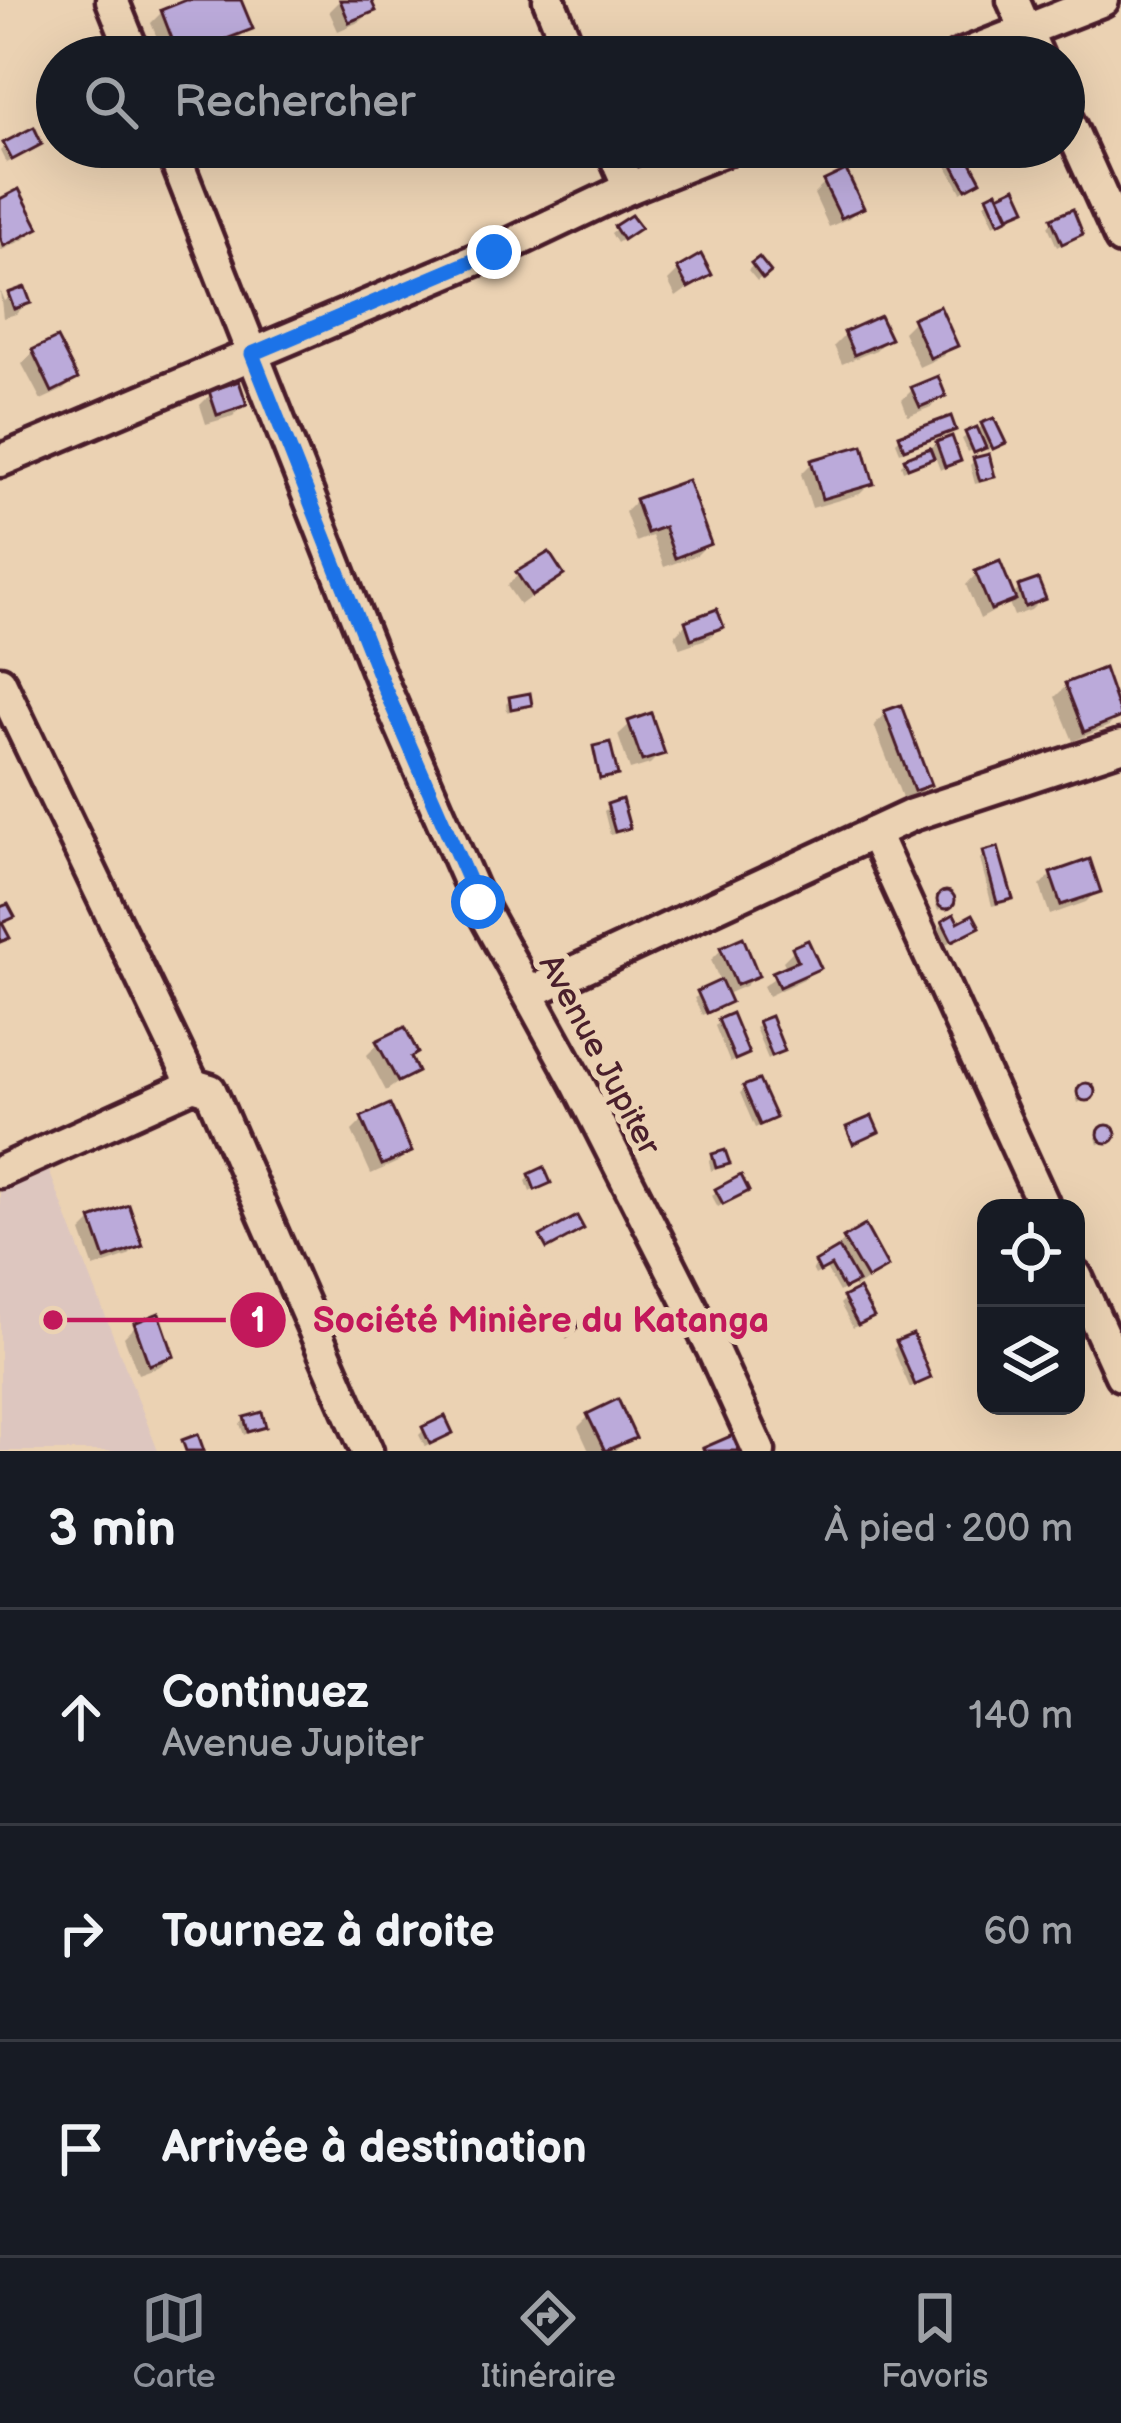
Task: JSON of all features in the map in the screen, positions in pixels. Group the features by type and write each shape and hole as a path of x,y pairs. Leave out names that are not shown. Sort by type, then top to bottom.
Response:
{"street":[{"path":"112,0 127,36"},
{"path":"549,0 564,36"},
{"path":"1013,0 1029,36"},
{"path":"1046,36 1103,0"},
{"path":"1085,159 1121,239"},
{"name":"Avenue Jupiter","path":"179,168 384,687 478,902 713,1350 759,1451"},
{"path":"620,168 629,188"},
{"path":"0,460 494,252 679,168"},
{"path":"0,682 193,1085"},
{"path":"529,993 912,815 1121,746"},
{"path":"874,833 1041,1199"},
{"path":"0,1172 193,1085 210,1090 368,1451"},
{"path":"1085,1296 1121,1375"}],"shaded area":[{"path":"48,1168 158,1451 0,1451 0,1189"}],"building":[{"path":"186,0 241,0 253,29 234,36 171,36 161,10"},
{"path":"340,0 371,0 376,11 349,22"},
{"path":"34,127 36,131 36,147 12,160 3,143"},
{"path":"955,168 974,168 981,181 966,189"},
{"path":"846,170 864,208 841,218 823,181"},
{"path":"1016,187 1026,209 1009,216 999,195"},
{"path":"19,189 39,228 4,246 0,199"},
{"path":"997,191 1009,218 999,223 987,196"},
{"path":"1073,209 1083,234 1062,244 1051,218"},
{"path":"631,215 641,228 623,240 614,226"},
{"path":"701,254 712,275 688,288 677,268"},
{"path":"759,257 771,272 763,279 751,263"},
{"path":"25,287 31,303 14,309 8,293"},
{"path":"940,306 958,346 930,358 912,318"},
{"path":"880,316 891,339 854,355 844,332"},
{"path":"57,338 78,379 52,392 32,350"},
{"path":"938,376 946,396 920,407 911,387"},
{"path":"239,381 247,405 217,415 209,391"},
{"path":"951,416 956,430 904,449 899,435"},
{"path":"994,418 1006,443 993,449 981,423"},
{"path":"977,427 986,448 974,453 965,432"},
{"path":"952,436 961,461 945,467 936,442"},
{"path":"863,445 874,484 822,499 811,460"},
{"path":"930,448 934,458 908,468 904,458"},
{"path":"989,454 995,477 980,481 973,458"},
{"path":"688,480 711,544 675,558 664,527 647,533 635,499"},
{"path":"549,552 564,575 532,596 516,572"},
{"path":"1000,561 1016,600 991,610 975,571"},
{"path":"1038,579 1046,599 1025,607 1018,586"},
{"path":"717,609 724,627 691,639 685,621"},
{"path":"1104,668 1121,717 1084,732 1065,683"},
{"path":"530,693 532,705 511,709 509,697"},
{"path":"901,705 931,785 914,791 884,711"},
{"path":"651,713 665,754 642,761 628,721"},
{"path":"610,742 618,775 600,779 593,746"},
{"path":"622,799 630,828 615,832 607,804"},
{"path":"998,847 1013,899 997,903 983,851"},
{"path":"1090,859 1101,892 1061,905 1050,873"},
{"path":"946,891 955,900 946,909 937,900"},
{"path":"8,904 15,917 2,923 10,938 0,942 0,907"},
{"path":"954,914 958,922 973,914 980,927 952,941 942,921"},
{"path":"743,937 759,976 736,985 720,947"},
{"path":"808,940 821,968 779,987 772,972 798,961 792,947"},
{"path":"721,980 731,1002 707,1013 697,991"},
{"path":"732,1013 749,1054 735,1060 718,1019"},
{"path":"771,1016 785,1051 772,1056 758,1021"},
{"path":"405,1027 418,1053 411,1057 418,1072 398,1082 376,1041"},
{"path":"759,1080 776,1118 760,1125 743,1086"},
{"path":"1086,1083 1095,1092 1086,1101 1077,1092"},
{"path":"390,1104 412,1152 382,1165 361,1117"},
{"path":"872,1116 879,1132 853,1144 846,1127"},
{"path":"1107,1125 1116,1134 1107,1143 1098,1134"},
{"path":"725,1150 730,1164 716,1168 712,1154"},
{"path":"544,1167 551,1183 535,1190 529,1174"},
{"path":"741,1175 749,1191 723,1204 715,1189"},
{"path":"129,1205 143,1246 105,1259 91,1219"},
{"path":"577,1216 584,1229 547,1249 540,1236"},
{"path":"865,1225 888,1267 867,1279 843,1238"},
{"path":"839,1248 858,1282 844,1289 831,1266 820,1272 815,1262"},
{"path":"859,1289 874,1317 858,1325 843,1297"},
{"path":"159,1313 174,1356 149,1365 134,1323"},
{"path":"571,1313 580,1326 567,1336 557,1322"},
{"path":"913,1334 931,1378 915,1385 896,1341"},
{"path":"618,1399 636,1438 605,1451 587,1414"},
{"path":"262,1412 266,1427 248,1432 244,1417"},
{"path":"445,1416 453,1433 430,1444 422,1427"},
{"path":"198,1434 204,1451 186,1451 182,1440"},
{"path":"733,1435 740,1451 704,1451 703,1448"}],"place":[{"name":"Société Minière du Katanga","path":"53,1320"}],"route":[{"path":"478,902 384,687 252,354 494,252"}]}
